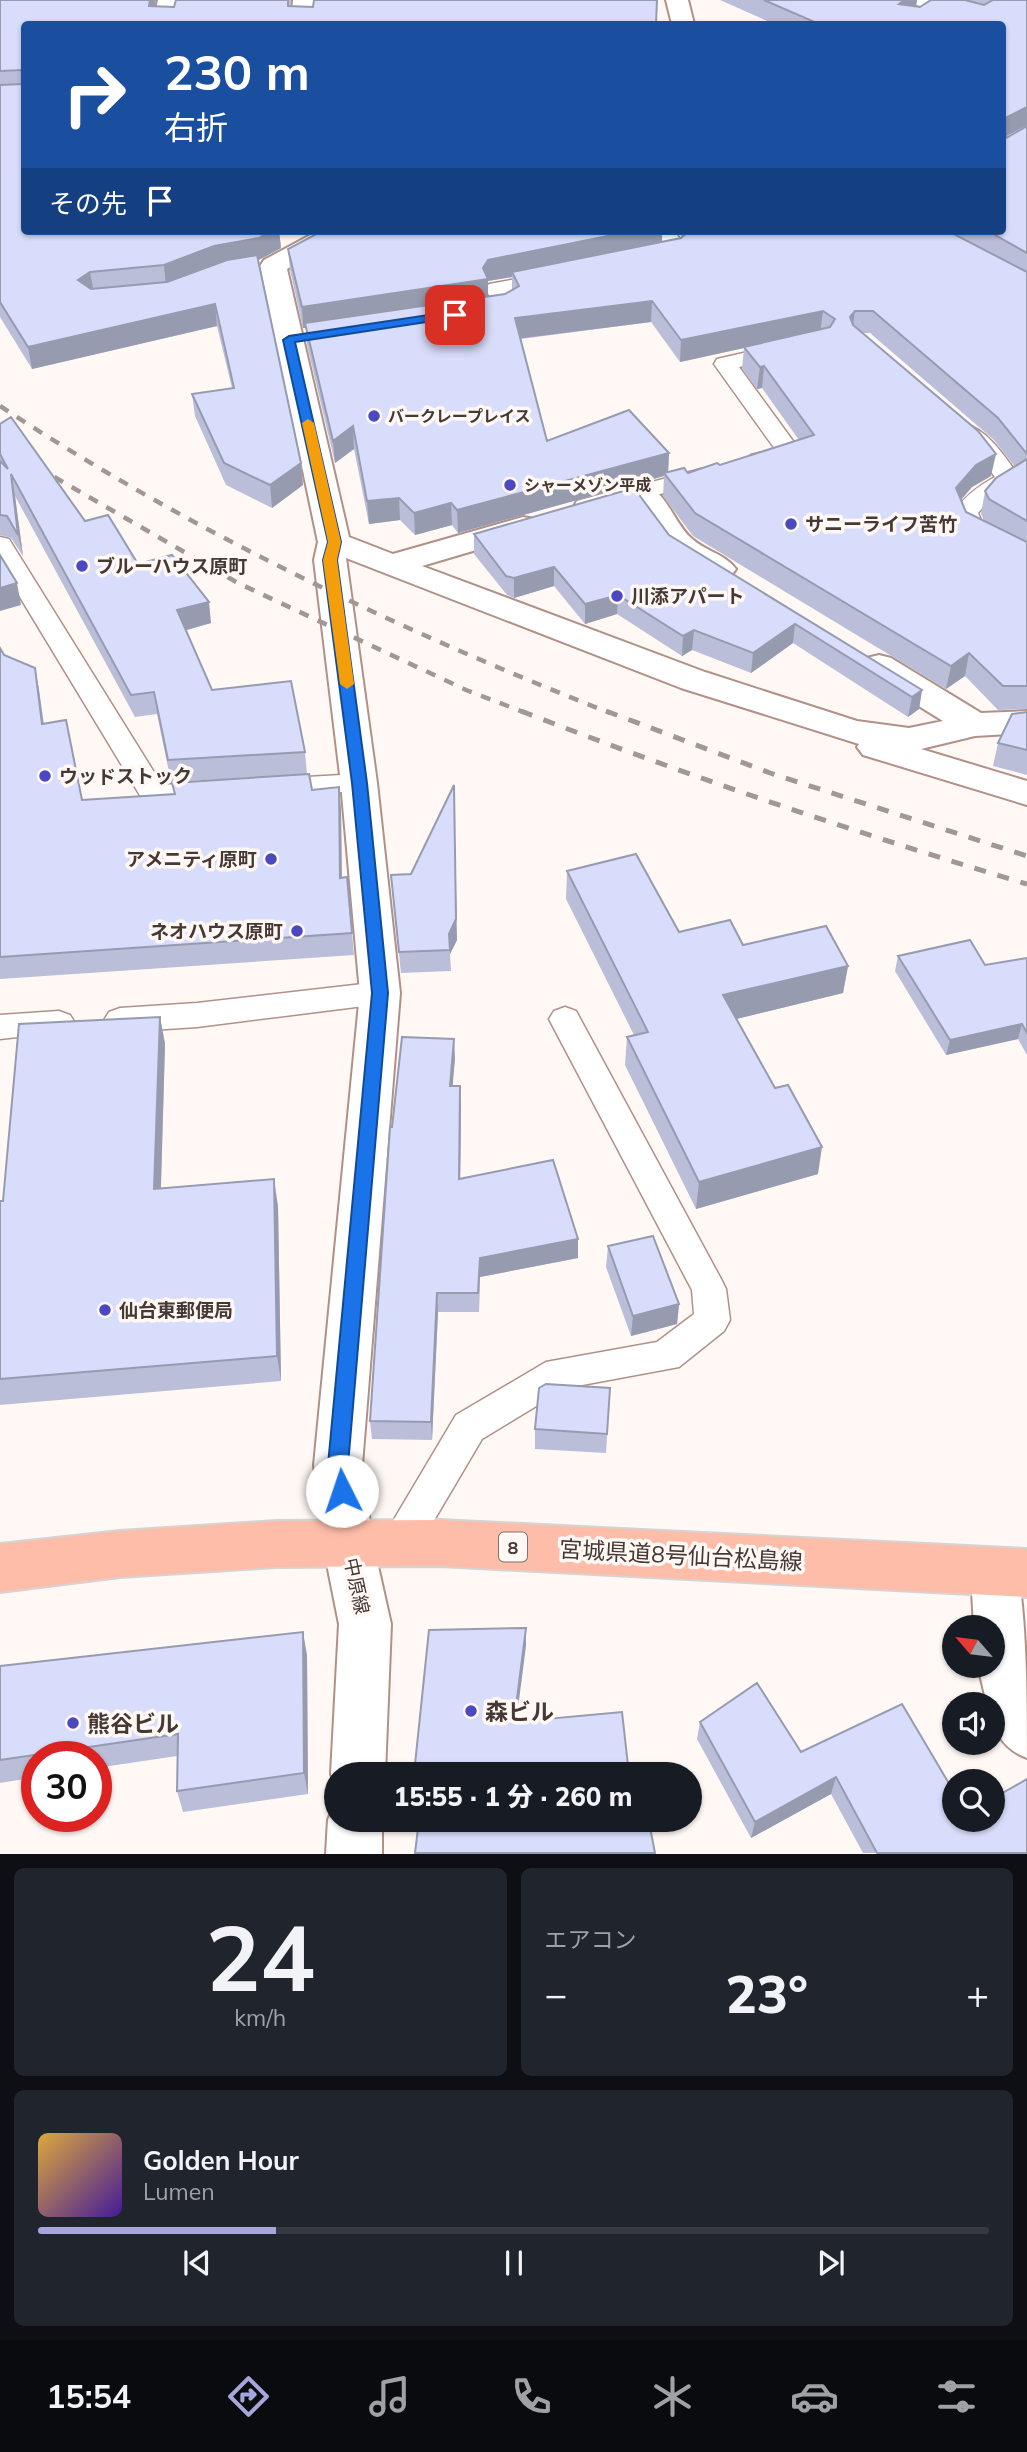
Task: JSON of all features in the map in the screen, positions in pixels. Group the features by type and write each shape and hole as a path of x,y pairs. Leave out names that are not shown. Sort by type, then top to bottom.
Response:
{"main road":[{"name":"宮城県道8号仙台松島線","path":"0,1568 120,1554 276,1544 399,1543 1012,1572"}],"street":[{"path":"165,21 169,0"},
{"path":"302,21 304,0"},
{"path":"677,0 682,21"},
{"name":"中原線","path":"329,235 261,268 299,338 334,542 330,560 359,783 380,993 338,1465 348,1544 365,1624 359,1762"},
{"path":"391,565 641,492 680,545 751,588"},
{"path":"334,542 692,680 866,734 909,740 975,725 1027,722"},
{"path":"857,653 975,725"},
{"path":"866,734 875,748 1027,793"},
{"path":"1012,1572 1003,1656 1018,1720 1027,1732"},
{"path":"354,1853 355,1832"}],"lane":[{"path":"916,18 926,2 982,17"},
{"path":"630,262 679,251 667,235"},
{"path":"465,313 505,307 496,288 569,275"},
{"path":"641,492 789,452 725,365 805,345"},
{"path":"943,412 984,447 1009,479 982,494 966,512 972,527 1027,560"},
{"path":"0,544 155,795 359,783"},
{"path":"0,1027 197,1015 380,993"},
{"path":"399,1543 469,1427 559,1373 666,1356 712,1320 709,1289 565,1019"}],"building":[{"path":"0,0 150,0 149,6 174,7 176,0 288,0 288,6 313,7 314,0 657,0 656,21 21,21 21,70 0,71"},
{"path":"764,0 904,0 899,4 920,7 931,0 965,0 984,5 993,0 1027,0 1027,107 1006,118 1006,21 812,21"},
{"path":"21,84 21,235 265,235 214,246 164,265 90,272 78,280 91,289 167,282 227,260 257,255 301,463 270,485 224,463 192,394 234,388 215,304 28,347 0,302 0,85"},
{"path":"1027,126 1027,253 995,235 1006,235 1006,138"},
{"path":"314,235 613,235 488,260 483,268 488,279 302,307 288,249"},
{"path":"684,235 956,235 1027,272 1027,454 998,418 873,311 855,311 850,317 853,325 978,431 996,454 976,465 956,488 966,512 1027,542 1027,686 1003,686 969,653 951,666 695,513 664,473 684,468 688,473 717,463 720,465 814,435 764,366 760,367 744,347 830,327 835,319 823,311 681,340 652,301 515,318 547,441 629,410 669,453 457,510 451,503 414,513 399,498 367,501 353,426 333,441 305,323 505,294 519,286 512,272 681,238"},
{"path":"11,417 85,521 108,515 138,564 172,555 209,602 177,610 212,690 291,681 305,752 168,760 154,692 131,695 11,474 18,535 7,516 0,515 0,461 8,469 0,454 0,424"},
{"path":"1027,459 1027,521 989,499 985,491 996,478"},
{"path":"634,488 669,535 922,690 912,697 795,624 753,653 694,630 683,636 618,595 585,604 554,567 514,578 506,576 474,534"},
{"path":"0,555 17,583 0,588"},
{"path":"0,648 4,655 35,668 42,724 66,720 82,800 175,794 172,783 309,774 312,790 339,787 340,878 347,877 352,933 0,957"},
{"path":"1027,712 1027,750 998,743 1012,714"},
{"path":"454,785 456,919 449,934 450,950 399,952 391,875 411,874"},
{"path":"636,854 679,932 730,920 743,945 826,926 848,966 723,995 775,1088 788,1085 822,1147 699,1182 627,1037 648,1032 567,871"},
{"path":"970,940 985,965 1027,958 1027,1033 1022,1024 950,1040 898,956"},
{"path":"160,1017 154,1189 274,1179 277,1356 0,1379 0,1201 3,1201 19,1024"},
{"path":"402,1037 454,1039 450,1086 460,1086 459,1179 553,1160 578,1239 480,1258 478,1293 437,1293 431,1422 370,1421 390,1127"},
{"path":"653,1236 679,1304 633,1316 608,1246"},
{"path":"546,1384 610,1388 607,1434 535,1429 539,1388"},
{"name":"森ビル","path":"526,1628 514,1722 622,1712 628,1762 415,1762 429,1630"},
{"path":"303,1632 304,1773 177,1791 178,1734 112,1744 112,1741 21,1741 21,1757 0,1760 0,1666"},
{"path":"757,1683 801,1752 902,1704 942,1772 942,1832 1005,1832 1005,1792 1027,1779 1027,1853 877,1853 836,1777 755,1822 700,1722"},
{"path":"418,1832 651,1832 655,1853 415,1853"}],"railway":[{"path":"0,406 146,495 297,575 452,648 610,713"},
{"path":"37,467 238,583 466,690 526,713"},
{"path":"521,711 772,803 1027,884"},
{"path":"606,711 773,774 1027,856"}],"slow traffic":[{"path":"308,423 334,542 330,560 347,684"}],"place":[{"name":"バークレープレイス","path":"374,416"},
{"name":"シャーメゾン平成","path":"510,485"},
{"name":"サニーライフ苦竹","path":"791,524"},
{"name":"ブルーハウス原町","path":"82,566"},
{"name":"川添アパート","path":"617,596"},
{"name":"ウッドストック","path":"45,776"},
{"name":"アメニティ原町","path":"271,859"},
{"name":"ネオハウス原町","path":"297,931"},
{"name":"仙台東郵便局","path":"105,1310"},
{"name":"森ビル","path":"471,1711"},
{"name":"熊谷ビル","path":"73,1723"}],"route":[{"path":"342,1491 338,1465 380,993 359,783 330,560 334,542 289,340 455,315"}]}
